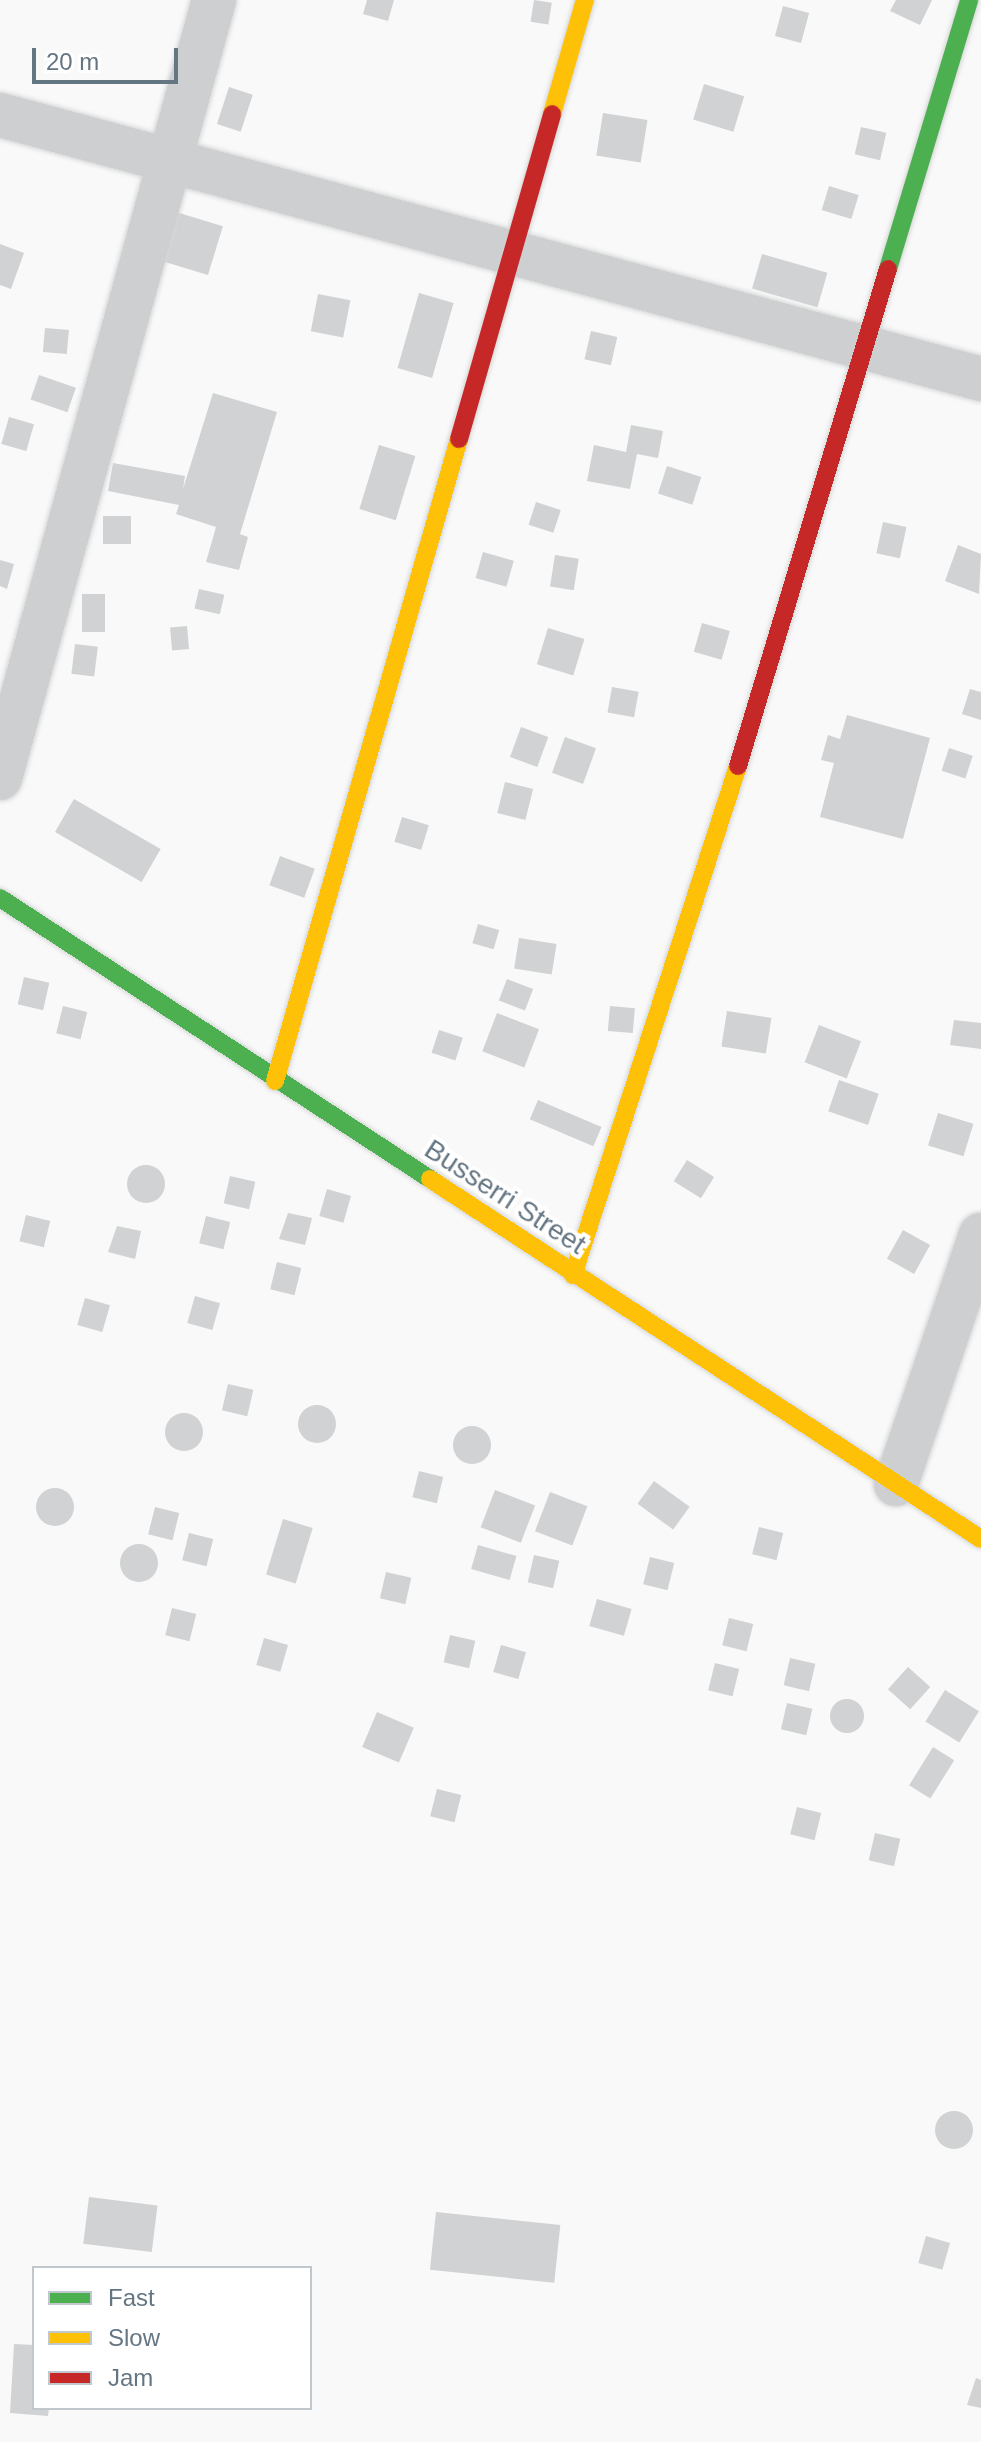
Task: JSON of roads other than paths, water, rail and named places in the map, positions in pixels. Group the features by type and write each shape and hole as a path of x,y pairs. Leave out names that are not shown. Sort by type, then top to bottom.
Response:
{"street":[{"path":"0,778 214,0"},
{"path":"275,1081 518,255 585,0"},
{"path":"573,1275 682,953 867,348 969,0"},
{"path":"0,115 170,166 981,379"},
{"name":"Busserri Street","path":"0,898 275,1081 981,1539"},
{"path":"896,1484 981,1235"}]}
